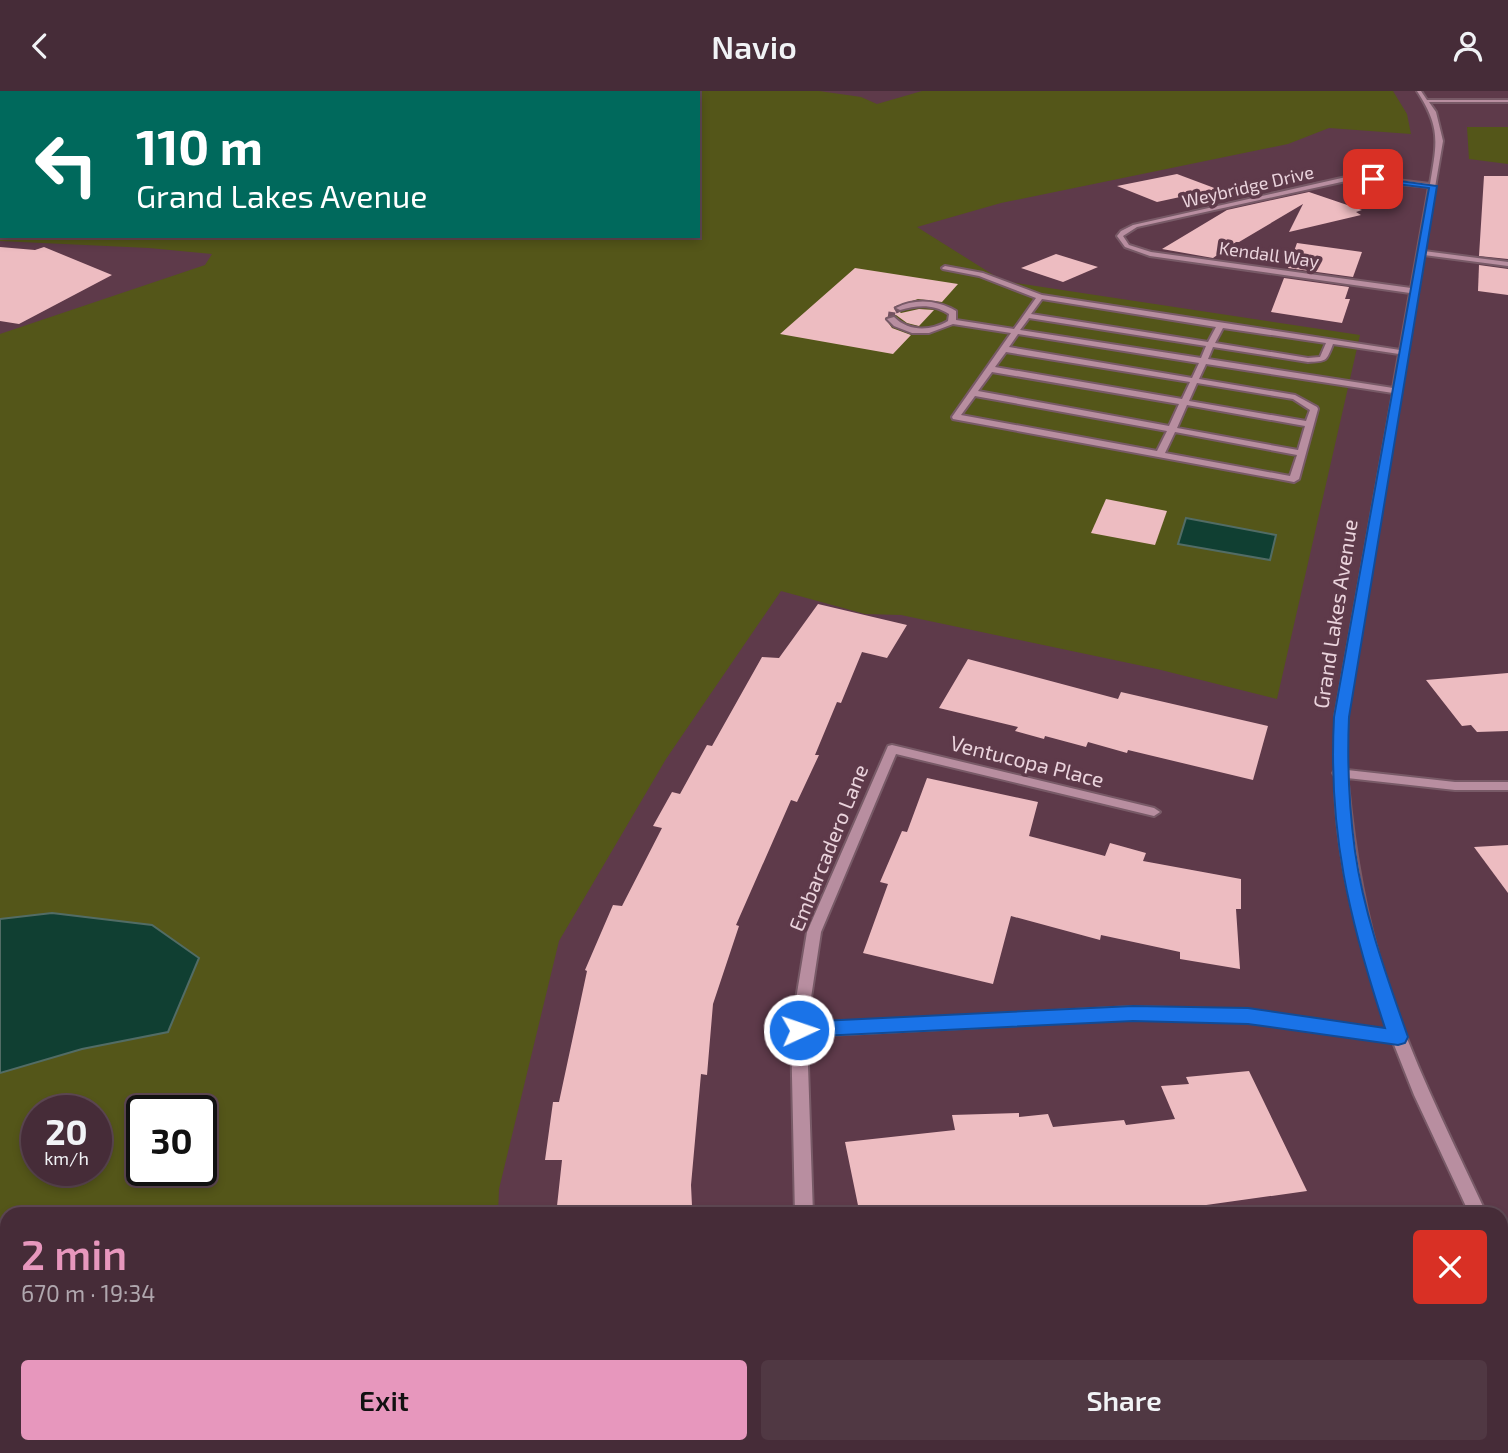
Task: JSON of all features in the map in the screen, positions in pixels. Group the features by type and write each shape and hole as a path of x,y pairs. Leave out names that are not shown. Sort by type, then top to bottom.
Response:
{"street":[{"name":"Grand Lakes Avenue","path":"1419,91 1427,101 1439,127 1440,141 1342,717 1339,773 1346,853 1368,949 1398,1037 1441,1139 1475,1207"},
{"path":"1427,101 1508,101"},
{"name":"Weybridge Drive","path":"1122,241 1122,232 1135,226 1355,177 1433,186"},
{"name":"Kendall Way","path":"1122,241 1150,254 1415,291"},
{"path":"1421,253 1508,264"},
{"path":"945,268 981,274 1040,297 1405,353"},
{"path":"1004,349 1295,397 1314,409 1294,479 956,417 1040,297"},
{"path":"900,307 916,303 933,304 953,313 952,322"},
{"path":"1027,316 1308,360 1323,359 1330,342"},
{"path":"891,319 898,326 912,330 943,328 952,322 1397,391"},
{"path":"1160,455 1220,325"},
{"path":"990,369 1310,424"},
{"path":"973,393 1301,453"},
{"name":"Ventucopa Place","path":"892,749 1154,812"},
{"name":"Embarcadero Lane","path":"804,1207 799,1030 814,932 892,749"},
{"path":"1339,773 1455,786 1508,786"},
{"path":"799,1030 1133,1013 1248,1016 1398,1037"}],"shaded area":[{"path":"700,91 819,91 861,97 877,104 922,91 1393,91 1407,114 1411,134 1329,128 1288,144 1001,203 917,227 1003,281 1360,335 1277,699 1157,669 901,615 865,614 781,591 666,759 559,941 499,1189 498,1207 0,1207 0,334 205,265 212,254 149,248 0,241 0,238 700,238"},
{"path":"1467,127 1508,127 1508,164 1469,159"},
{"path":"1186,518 1276,535 1270,560 1178,544"},
{"path":"52,913 152,925 199,958 168,1032 82,1049 0,1073 0,919"}],"building":[{"path":"1177,174 1217,189 1157,202 1117,186"},
{"path":"1484,176 1508,176 1508,259 1479,256"},
{"path":"1309,192 1362,210 1356,212 1361,215 1289,232 1303,204 1213,258 1162,249 1227,210"},
{"path":"1297,243 1362,252 1353,277 1288,268"},
{"path":"0,247 35,250 44,247 112,275 19,324 0,321"},
{"path":"1056,254 1098,267 1063,282 1021,268"},
{"path":"1479,265 1508,269 1508,295 1478,291"},
{"path":"855,268 958,284 942,302 918,299 894,307 901,313 919,309 934,310 919,326 907,323 896,315 885,318 892,328 911,335 893,354 780,334"},
{"path":"1284,278 1349,287 1345,299 1350,299 1342,323 1271,312"},
{"path":"1106,499 1167,511 1155,545 1091,533"},
{"path":"818,604 907,625 887,658 862,652 815,755 819,755 797,802 791,800 736,925 739,926 713,1004 707,1075 701,1074 691,1185 692,1206 557,1207 562,1160 545,1160 553,1102 559,1102 587,971 585,970 613,905 622,906 662,828 653,826 672,792 680,794 707,745 712,746 762,657 779,658"},
{"path":"968,659 1118,699 1121,692 1268,726 1253,780 1088,742 1086,747 1045,736 1044,739 1015,731 1018,727 939,708"},
{"path":"1508,673 1508,731 1477,732 1471,725 1462,726 1426,680"},
{"path":"927,778 1038,802 1029,836 1105,856 1110,843 1146,853 1143,861 1241,879 1241,909 1236,909 1240,969 1180,959 1180,952 1101,935 1100,940 1011,916 993,984 863,953 888,884 880,882 902,831 907,832"},
{"path":"1508,845 1508,893 1474,847"},
{"path":"1249,1071 1307,1191 1192,1207 858,1207 845,1142 955,1130 952,1115 1019,1113 1019,1117 1048,1114 1053,1127 1124,1120 1126,1125 1175,1119 1161,1086 1189,1084 1186,1077"}],"tunnel":[{"path":"891,319 892,312 900,308"}],"route":[{"path":"799,1030 1133,1013 1248,1016 1398,1037 1368,949 1346,853 1339,773 1342,717 1433,186 1373,179"}]}
